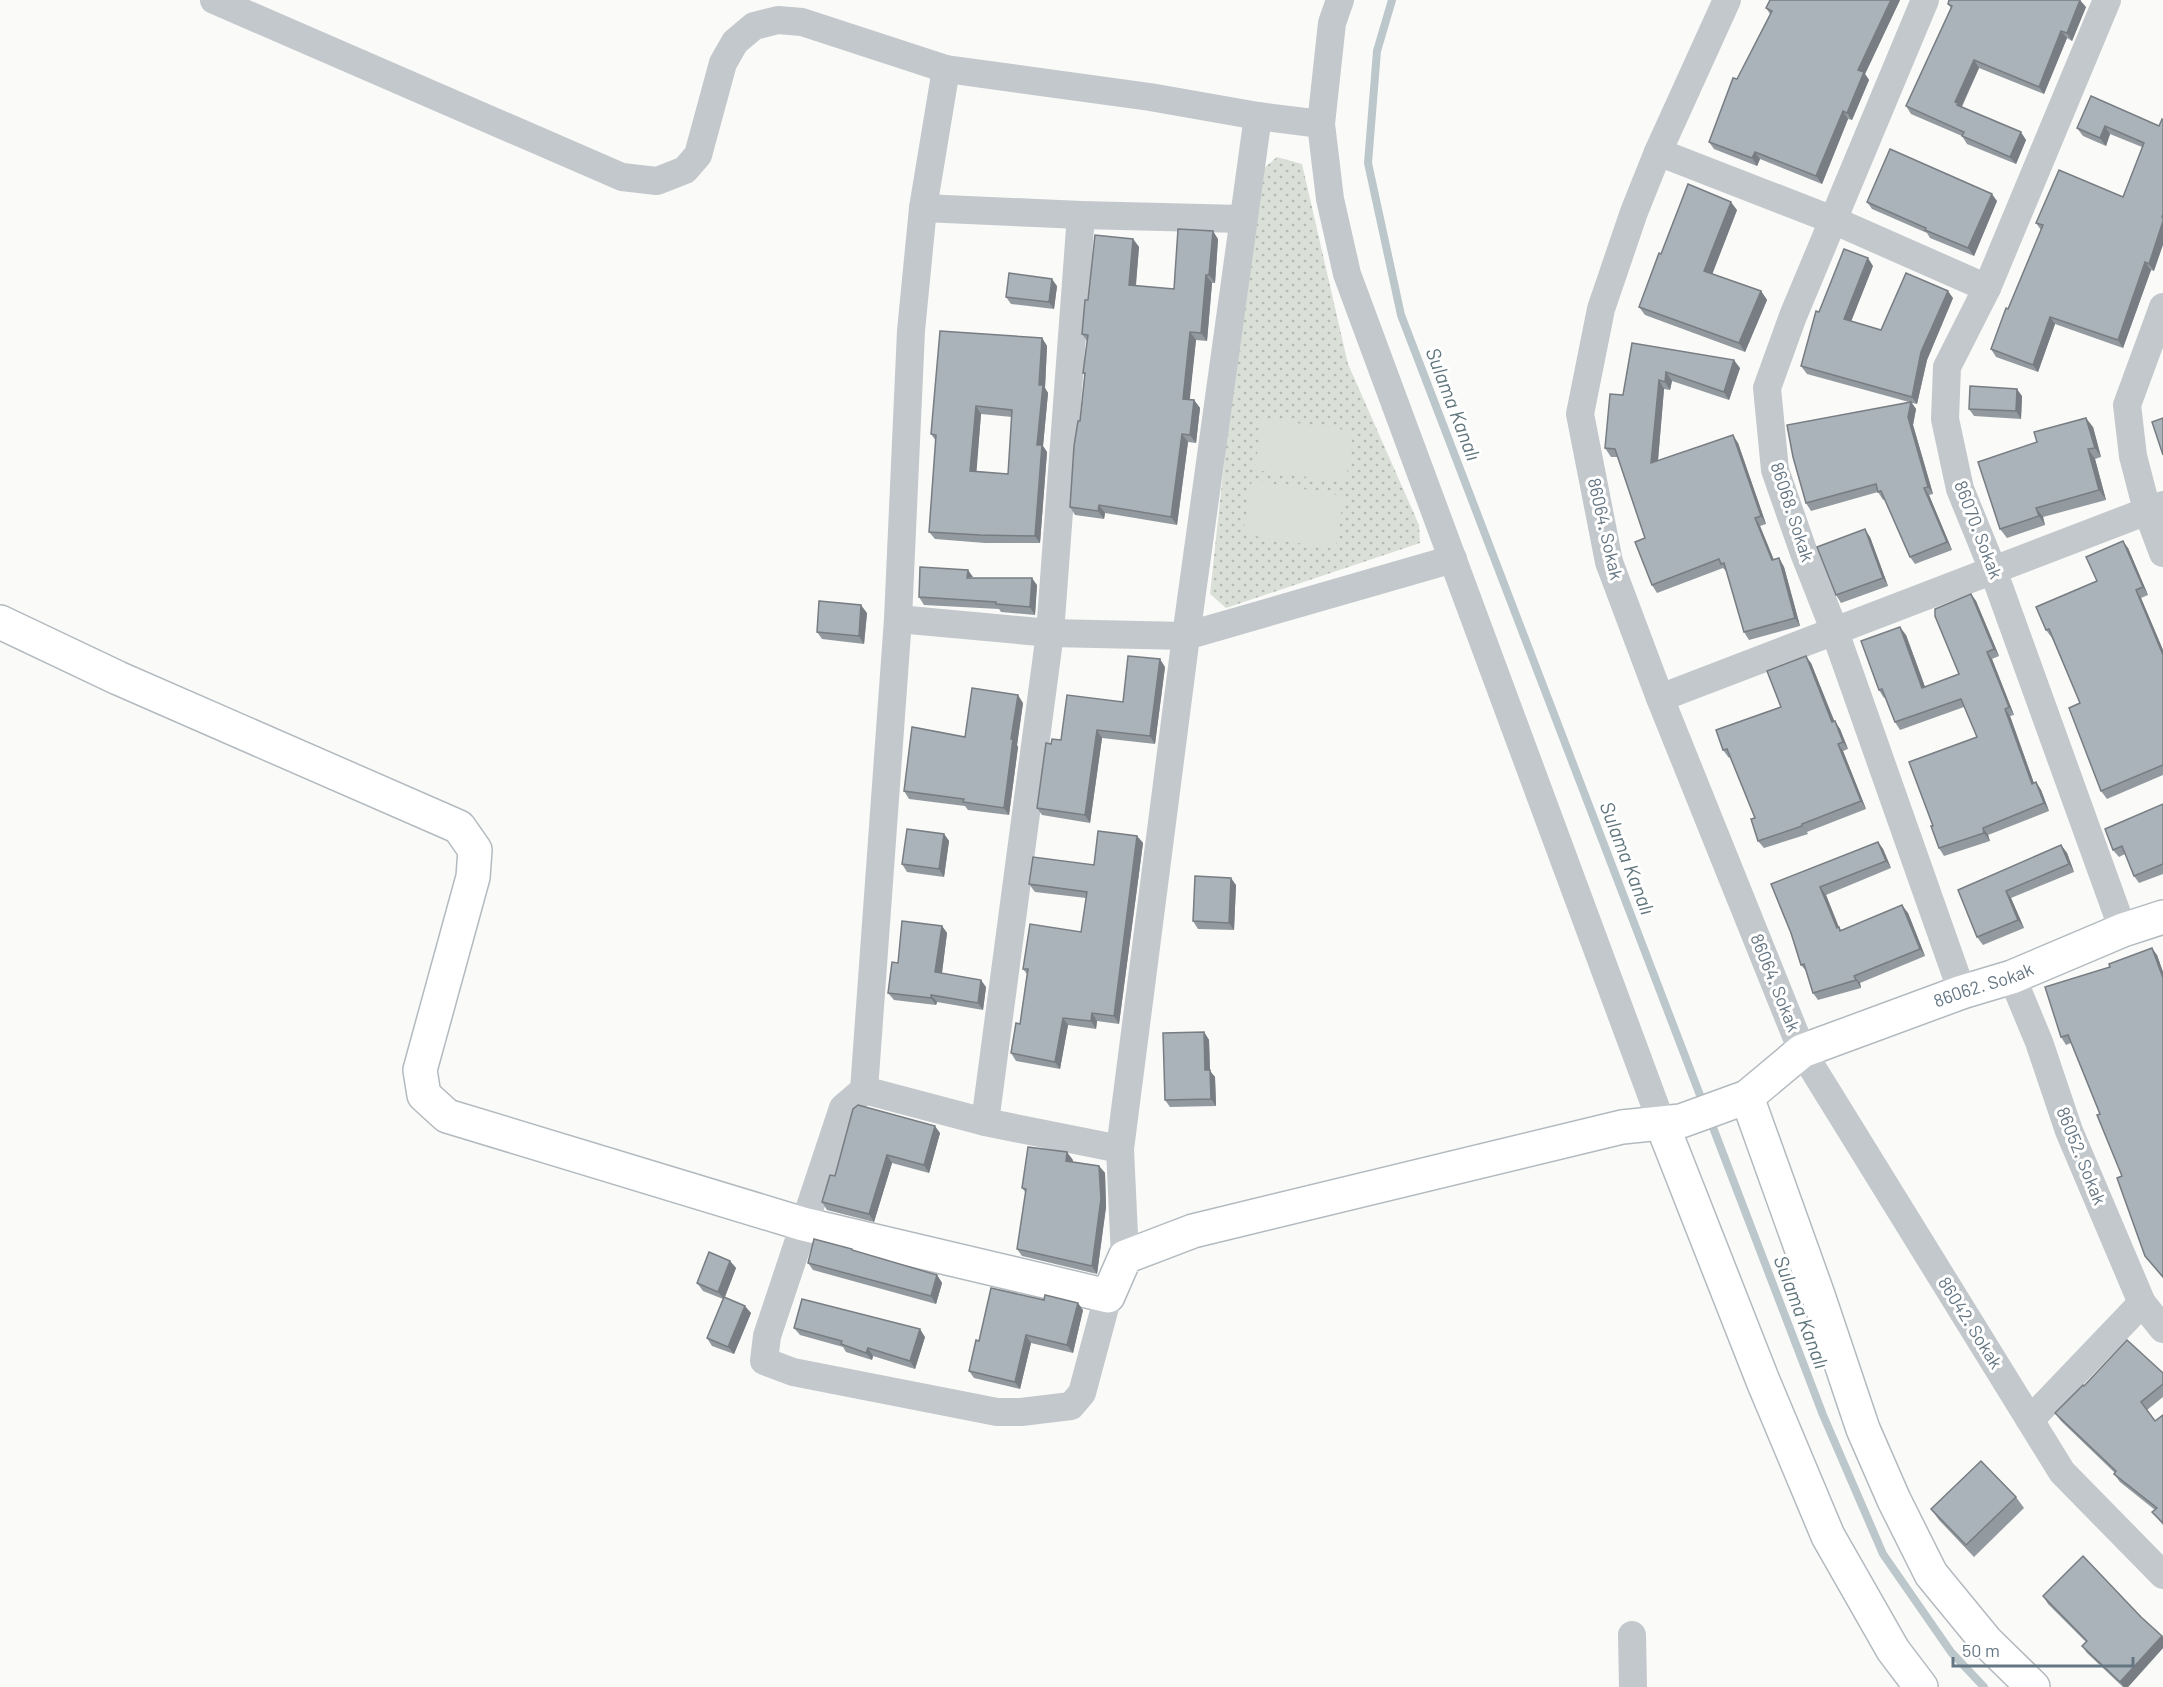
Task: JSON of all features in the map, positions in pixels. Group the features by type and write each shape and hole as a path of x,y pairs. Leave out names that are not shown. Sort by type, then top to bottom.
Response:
{"main road":[{"path":"0,622 118,678 459,827 475,850 473,877 420,1070 424,1095 447,1116 803,1224 1108,1296 1125,1257"},
{"name":"86062. Sokak","path":"1125,1257 1193,1231 1623,1127 1671,1122 1740,1099 1802,1051 1962,992 2012,977 2123,930 2163,917"},
{"path":"1740,1099 1818,1295 1863,1429 1893,1500 1931,1574 1986,1641 2033,1687"},
{"path":"1671,1122 1763,1381 1827,1536 1893,1650 1921,1687"}],"street":[{"path":"214,0 622,177 657,181 685,170 698,155 723,63 735,42 754,26 778,20 802,22 946,69 1150,97 1258,117 1321,124"},
{"path":"1340,0 1332,23 1321,124 1330,200 1347,274 1453,559 1671,1122"},
{"name":"86064. Sokak","path":"1727,0 1658,152 1634,212 1601,309 1580,414 1609,562 1660,698 1802,1051"},
{"name":"86068. Sokak","path":"1925,0 1793,316 1767,388 1775,470 1835,632 1962,992"},
{"name":"86070. Sokak","path":"2107,0 1987,288 1947,366 1945,419 1960,489 1994,570 2123,930"},
{"path":"946,69 923,208 911,331 898,619 864,1090 843,1108 767,1336 764,1362 794,1372 997,1412 1021,1412 1071,1406 1082,1394 1108,1296"},
{"path":"1125,1257 1120,1149 1186,636 1242,219 1258,117"},
{"path":"1658,152 1833,220 1987,288"},
{"path":"923,208 1242,219"},
{"path":"986,1122 1050,633 1082,215"},
{"path":"2163,307 2127,405 2133,456 2155,508 2163,553"},
{"path":"1660,698 2155,508"},
{"path":"898,619 1050,633 1186,636 1453,559"},
{"name":"86052. Sokak","path":"2012,977 2039,1042 2069,1131 2142,1304 2163,1329"},
{"name":"86042. Sokak","path":"1802,1051 2062,1472 2163,1575"},
{"path":"864,1090 986,1122 1120,1149"},
{"path":"2030,1420 2142,1304"},
{"path":"1632,1635 1633,1687"}],"shaded area":[{"path":"1277,157 1302,164 1348,364 1419,525 1420,543 1226,608 1210,594 1255,176"},
{"path":"1262,418 1353,431 1346,482 1255,470"},
{"path":"1252,480 1344,496 1335,549 1243,534"}],"building":[{"path":"1770,0 1891,0 1858,70 1864,72 1847,113 1843,111 1816,176 1755,152 1752,158 1709,142 1733,78 1737,79 1772,11 1766,8"},
{"path":"1949,0 2080,0 2067,33 2061,31 2039,87 1974,60 1955,102 1958,103 1957,105 2021,132 2010,157 1962,136 1964,132 1906,106 1952,6 1948,4"},
{"path":"2091,96 2159,126 2163,120 2163,221 2149,264 2145,262 2118,340 2050,317 2033,365 1991,349 2006,308 2008,309 2043,225 2036,223 2059,170 2123,197 2144,143 2105,126 2100,138 2077,128"},
{"path":"1890,149 1992,194 1968,248 1867,202"},
{"path":"1688,184 1731,202 1704,271 1761,291 1739,343 1639,307"},
{"path":"1178,229 1213,231 1209,275 1206,275 1201,333 1190,332 1183,399 1194,400 1190,435 1182,434 1171,517 1099,505 1098,511 1070,507 1074,446 1078,421 1080,421 1088,335 1082,334 1085,300 1088,300 1095,235 1133,239 1129,285 1174,289"},
{"path":"1844,249 1868,258 1844,319 1881,330 1906,273 1948,291 1921,352 1912,397 1801,366 1816,311 1819,312"},
{"path":"1009,273 1052,279 1049,302 1006,297"},
{"path":"940,331 1042,338 1039,385 1043,385 1037,445 1042,445 1035,536 929,532 936,435 931,434","holes":["976,406 1012,410 1008,474 970,471"]},
{"path":"1632,343 1734,360 1724,392 1666,372 1665,382 1659,380 1651,463 1733,435 1761,516 1755,518 1772,560 1779,558 1795,618 1744,632 1724,563 1721,564 1719,559 1652,585 1635,542 1645,538 1615,449 1605,448 1610,394 1623,395"},
{"path":"1970,386 2017,389 2016,411 1969,409"},
{"path":"1911,402 1908,417 1928,487 1924,488 1947,542 1910,557 1876,484 1806,503 1787,425"},
{"path":"2086,418 2095,448 2088,449 2099,490 2036,508 2039,516 2000,529 1978,462 2037,442 2034,432"},
{"path":"2163,418 2163,455 2152,422"},
{"path":"1865,529 1883,578 1836,595 1817,547"},
{"path":"2123,541 2143,587 2136,590 2163,655 2163,765 2101,791 2069,708 2080,703 2049,629 2046,630 2036,607 2097,581 2086,557"},
{"path":"920,567 968,570 967,578 1032,578 1030,607 996,604 996,602 919,597"},
{"path":"1971,594 1994,649 1987,652 2009,707 2005,709 2032,784 2036,782 2044,803 1983,828 1984,833 1939,848 1909,762 1977,737 1961,699 1895,722 1882,689 1879,690 1861,641 1900,627 1922,688 1959,674 1935,616 1935,609"},
{"path":"819,601 861,605 859,636 817,632"},
{"path":"1128,656 1160,659 1150,736 1097,730 1085,815 1037,808 1046,743 1051,744 1052,739 1061,740 1067,695 1123,702"},
{"path":"1806,656 1832,722 1835,721 1843,742 1838,744 1861,801 1802,824 1802,826 1758,841 1751,819 1755,818 1727,749 1723,750 1716,730 1781,707 1767,671"},
{"path":"972,688 1018,695 1004,808 963,802 964,799 904,791 912,727 965,737"},
{"path":"2163,804 2163,864 2134,876 2122,846 2113,850 2105,829"},
{"path":"907,829 944,834 939,869 902,864"},
{"path":"1098,831 1137,836 1114,1016 1092,1013 1091,1021 1063,1018 1055,1062 1011,1053 1016,1023 1020,1024 1028,969 1023,969 1030,924 1081,932 1087,892 1029,884 1033,857 1094,865"},
{"path":"1878,842 1886,861 1820,887 1840,931 1902,905 1920,949 1854,976 1856,980 1813,993 1804,964 1801,965 1771,884"},
{"path":"2061,845 2069,864 2006,891 2018,920 1977,937 1958,890"},
{"path":"1195,876 1231,878 1229,923 1193,921"},
{"path":"902,921 942,926 935,972 981,980 978,1003 931,995 931,998 888,993 892,962 898,963"},
{"path":"2152,948 2163,978 2163,1277 2145,1256 2117,1178 2122,1176 2097,1115 2100,1114 2068,1035 2061,1037 2045,987 2110,967 2109,964"},
{"path":"1204,1032 1205,1070 1210,1070 1211,1099 1165,1100 1163,1033"},
{"path":"858,1105 935,1126 924,1165 887,1155 869,1214 822,1202 830,1175 835,1176 853,1109"},
{"path":"1028,1147 1067,1152 1066,1161 1099,1166 1101,1199 1092,1266 1017,1249 1026,1189 1022,1188"},
{"path":"814,1239 937,1275 931,1296 808,1263"},
{"path":"709,1252 730,1261 718,1292 697,1283"},
{"path":"991,1288 1044,1300 1045,1295 1078,1303 1067,1345 1026,1335 1015,1382 969,1371 976,1340 979,1341"},
{"path":"724,1297 745,1306 728,1347 707,1338"},
{"path":"802,1299 920,1329 910,1361 868,1348 866,1353 841,1344 842,1341 794,1328"},
{"path":"2127,1340 2163,1373 2163,1384 2141,1402 2155,1421 2163,1415 2163,1523 2152,1512 2157,1508 2114,1474 2116,1471 2055,1413"},
{"path":"1981,1461 2016,1497 1966,1545 1931,1509"},
{"path":"2083,1556 2162,1636 2120,1682 2082,1646 2087,1641 2043,1596"}],"waterway":[{"name":"Sulama Kanalı","path":"1392,0 1377,51 1368,163 1401,315 1703,1103"},
{"name":"Sulama Kanalı","path":"1709,1117 1823,1415 1883,1554 1951,1652 1984,1687"}]}
